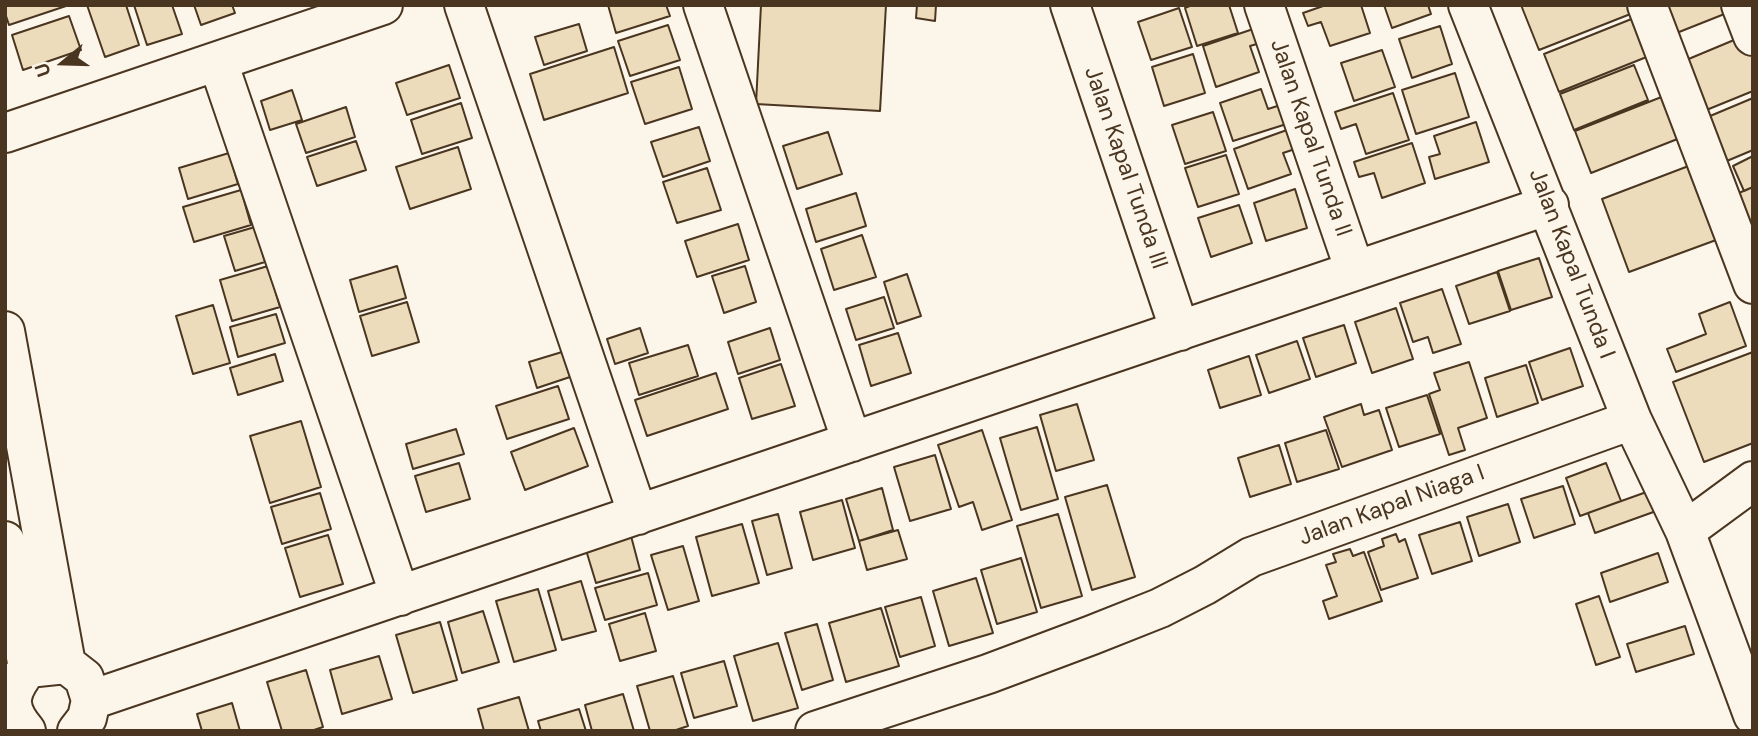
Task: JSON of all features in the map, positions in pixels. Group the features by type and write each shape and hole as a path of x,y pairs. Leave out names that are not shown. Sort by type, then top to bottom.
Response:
{"street":[{"path":"5,133 383,5"},
{"path":"464,5 638,515"},
{"path":"703,5 852,442"},
{"name":"Jalan Kapal Tunda III","path":"1070,5 1180,331"},
{"name":"Jalan Kapal Tunda II","path":"1264,5 1355,271"},
{"name":"Jalan Kapal Tunda I","path":"1468,5 1632,420 1682,525 1753,715"},
{"path":"1647,5 1753,284"},
{"path":"1741,5 1753,36"},
{"path":"218,62 400,596"},
{"path":"5,331 66,664 84,678 84,715 400,596 1549,205"},
{"name":"Jalan Kapal Niaga I","path":"815,731 988,674 1092,635 1160,608 1205,585 1251,556 1632,420"},
{"path":"1682,525 1753,481"},
{"path":"5,541 16,679 12,701 16,719 26,731"},
{"path":"16,679 66,664"}],"building":[{"path":"5,5 66,5 66,6 9,25"},
{"path":"87,5 126,5 139,45 105,57"},
{"path":"134,5 172,5 182,34 147,45"},
{"path":"194,5 232,5 235,13 201,25"},
{"path":"608,5 666,5 670,16 616,33"},
{"path":"761,5 886,5 880,111 756,104"},
{"path":"917,5 936,5 935,21 916,18"},
{"path":"1192,5 1229,5 1238,33 1197,46 1185,8"},
{"path":"1326,5 1361,5 1370,33 1330,46 1321,22 1308,26 1303,13"},
{"path":"1384,5 1428,5 1431,14 1392,28"},
{"path":"1521,5 1630,5 1633,13 1539,50"},
{"path":"1657,5 1735,5 1737,9 1669,36"},
{"path":"1179,8 1192,47 1151,60 1138,22"},
{"path":"69,16 81,50 23,70 12,35"},
{"path":"1639,16 1654,54 1559,92 1544,54"},
{"path":"579,24 587,51 544,65 535,37"},
{"path":"668,25 680,60 630,76 618,41"},
{"path":"1262,26 1267,41 1250,46 1259,72 1216,87 1203,46"},
{"path":"1440,26 1452,64 1412,78 1399,39"},
{"path":"1746,35 1753,53 1753,91 1699,113 1679,63"},
{"path":"614,47 628,93 544,120 530,74"},
{"path":"1382,50 1395,87 1354,101 1341,63"},
{"path":"1193,54 1205,93 1164,106 1152,67"},
{"path":"449,65 460,98 407,115 396,83"},
{"path":"1634,65 1648,100 1574,130 1560,94"},
{"path":"679,67 692,109 645,124 631,82"},
{"path":"1455,73 1469,117 1416,134 1402,90"},
{"path":"1261,89 1268,109 1290,102 1296,121 1233,141 1220,103"},
{"path":"292,90 302,120 270,130 261,101"},
{"path":"1393,93 1409,140 1366,154 1356,124 1341,129 1335,112"},
{"path":"1664,96 1680,138 1591,173 1575,131"},
{"path":"1753,98 1753,150 1722,163 1703,119"},
{"path":"461,103 472,138 422,154 411,120"},
{"path":"346,107 355,137 306,153 296,124"},
{"path":"1213,112 1226,151 1185,164 1172,125"},
{"path":"1476,122 1489,162 1435,179 1429,157 1440,154 1434,136"},
{"path":"1298,126 1304,146 1283,153 1291,174 1248,189 1234,149"},
{"path":"699,127 710,161 663,177 651,142"},
{"path":"828,132 842,174 797,189 783,146"},
{"path":"356,141 366,170 317,186 307,157"},
{"path":"1412,143 1425,183 1382,198 1374,173 1359,177 1354,162"},
{"path":"458,147 471,189 410,209 396,167"},
{"path":"229,153 238,184 188,199 179,168"},
{"path":"1226,155 1239,194 1198,207 1185,168"},
{"path":"1753,156 1753,187 1744,191 1733,166"},
{"path":"1699,162 1727,236 1629,272 1602,199"},
{"path":"707,168 721,210 677,223 663,182"},
{"path":"1753,187 1753,237 1734,195"},
{"path":"1295,189 1307,228 1266,241 1254,203"},
{"path":"241,190 251,225 194,242 183,207"},
{"path":"856,193 866,226 816,242 806,209"},
{"path":"1239,205 1252,243 1211,257 1198,218"},
{"path":"738,224 749,260 697,277 685,241"},
{"path":"255,227 265,262 235,271 224,236"},
{"path":"862,235 876,277 834,290 821,249"},
{"path":"1539,258 1552,297 1511,310 1498,271"},
{"path":"268,266 280,307 232,321 220,280"},
{"path":"397,266 406,298 359,312 350,280"},
{"path":"745,266 756,302 724,313 712,276"},
{"path":"1497,272 1510,311 1469,324 1456,286"},
{"path":"907,274 921,316 897,324 884,282"},
{"path":"1442,289 1461,344 1433,353 1428,337 1413,342 1400,303"},
{"path":"884,297 894,328 856,340 846,309"},
{"path":"407,302 419,342 372,356 360,316"},
{"path":"1730,302 1746,346 1676,372 1667,349 1706,334 1699,314"},
{"path":"213,305 230,363 193,374 176,316"},
{"path":"1396,308 1413,359 1372,373 1355,322"},
{"path":"276,314 285,343 238,357 230,327"},
{"path":"1344,325 1356,363 1316,377 1303,338"},
{"path":"640,328 648,353 615,364 607,339"},
{"path":"770,328 780,360 738,374 728,342"},
{"path":"898,333 911,373 871,386 859,345"},
{"path":"1297,341 1310,379 1269,393 1256,355"},
{"path":"688,345 698,376 639,395 629,363"},
{"path":"1570,348 1583,386 1542,400 1529,362"},
{"path":"562,352 570,377 537,388 529,362"},
{"path":"1753,352 1753,443 1704,462 1673,382"},
{"path":"275,354 283,381 238,395 230,368"},
{"path":"1249,356 1261,395 1220,408 1208,370"},
{"path":"1469,362 1487,418 1458,428 1465,450 1449,455 1429,394 1440,390 1434,373"},
{"path":"781,364 795,406 752,419 739,378"},
{"path":"1526,365 1538,403 1497,417 1485,378"},
{"path":"716,373 728,409 647,436 635,400"},
{"path":"558,386 569,419 507,439 496,406"},
{"path":"1427,395 1440,434 1399,447 1386,408"},
{"path":"1077,404 1094,460 1056,471 1040,415"},
{"path":"1361,404 1364,415 1379,410 1392,450 1342,467 1324,417"},
{"path":"301,421 321,487 270,503 250,436"},
{"path":"1037,427 1058,499 1021,510 1000,438"},
{"path":"574,428 588,466 525,490 511,452"},
{"path":"456,429 464,454 413,469 406,444"},
{"path":"982,430 1012,520 982,530 973,502 959,507 938,445"},
{"path":"1326,430 1339,469 1297,482 1285,443"},
{"path":"1279,445 1291,484 1250,497 1238,458"},
{"path":"935,455 951,509 910,521 894,467"},
{"path":"459,463 470,499 426,512 415,476"},
{"path":"1606,463 1621,501 1580,516 1566,478"},
{"path":"1107,485 1135,577 1092,590 1065,497"},
{"path":"1563,486 1575,524 1534,538 1521,499"},
{"path":"882,488 893,530 859,541 846,499"},
{"path":"1652,490 1659,510 1595,533 1588,513"},
{"path":"320,493 331,529 282,544 271,507"},
{"path":"842,500 855,548 813,560 800,512"},
{"path":"1508,504 1520,542 1479,556 1467,517"},
{"path":"778,514 792,568 767,575 752,521"},
{"path":"1058,514 1082,596 1041,608 1017,526"},
{"path":"1460,522 1472,561 1432,574 1419,535"},
{"path":"742,524 759,583 712,596 696,537"},
{"path":"898,530 907,559 867,570 859,541"},
{"path":"1396,534 1399,542 1405,539 1418,578 1381,590 1368,552 1384,546 1382,539"},
{"path":"328,535 343,584 300,597 285,548"},
{"path":"631,536 640,570 596,583 586,550"},
{"path":"683,546 699,601 668,610 651,555"},
{"path":"1350,549 1353,556 1364,552 1382,601 1329,619 1323,601 1337,596 1326,565 1336,562 1333,554"},
{"path":"1658,553 1668,582 1610,602 1601,573"},
{"path":"1021,558 1037,612 997,624 981,570"},
{"path":"648,573 657,605 605,620 595,588"},
{"path":"976,578 993,633 949,646 933,591"},
{"path":"581,581 596,631 562,640 548,591"},
{"path":"538,589 556,650 514,662 496,601"},
{"path":"1599,596 1620,657 1596,665 1576,604"},
{"path":"921,597 935,646 900,657 885,607"},
{"path":"881,608 899,666 846,682 829,623"},
{"path":"483,611 499,662 462,673 448,622"},
{"path":"645,613 656,651 620,661 609,624"},
{"path":"440,622 457,680 413,693 396,635"},
{"path":"817,624 833,680 802,690 785,633"},
{"path":"1685,626 1694,654 1636,672 1627,644"},
{"path":"778,643 798,708 753,721 734,656"},
{"path":"379,656 392,699 342,714 330,670"},
{"path":"724,661 737,706 694,718 681,673"},
{"path":"306,670 323,727 311,731 282,731 267,682"},
{"path":"673,676 688,726 673,731 650,731 637,686"},
{"path":"623,694 634,731 592,731 585,705"},
{"path":"519,697 529,731 484,731 478,709"},
{"path":"232,703 240,731 202,731 197,714"},
{"path":"579,709 586,731 541,731 538,721"}]}
